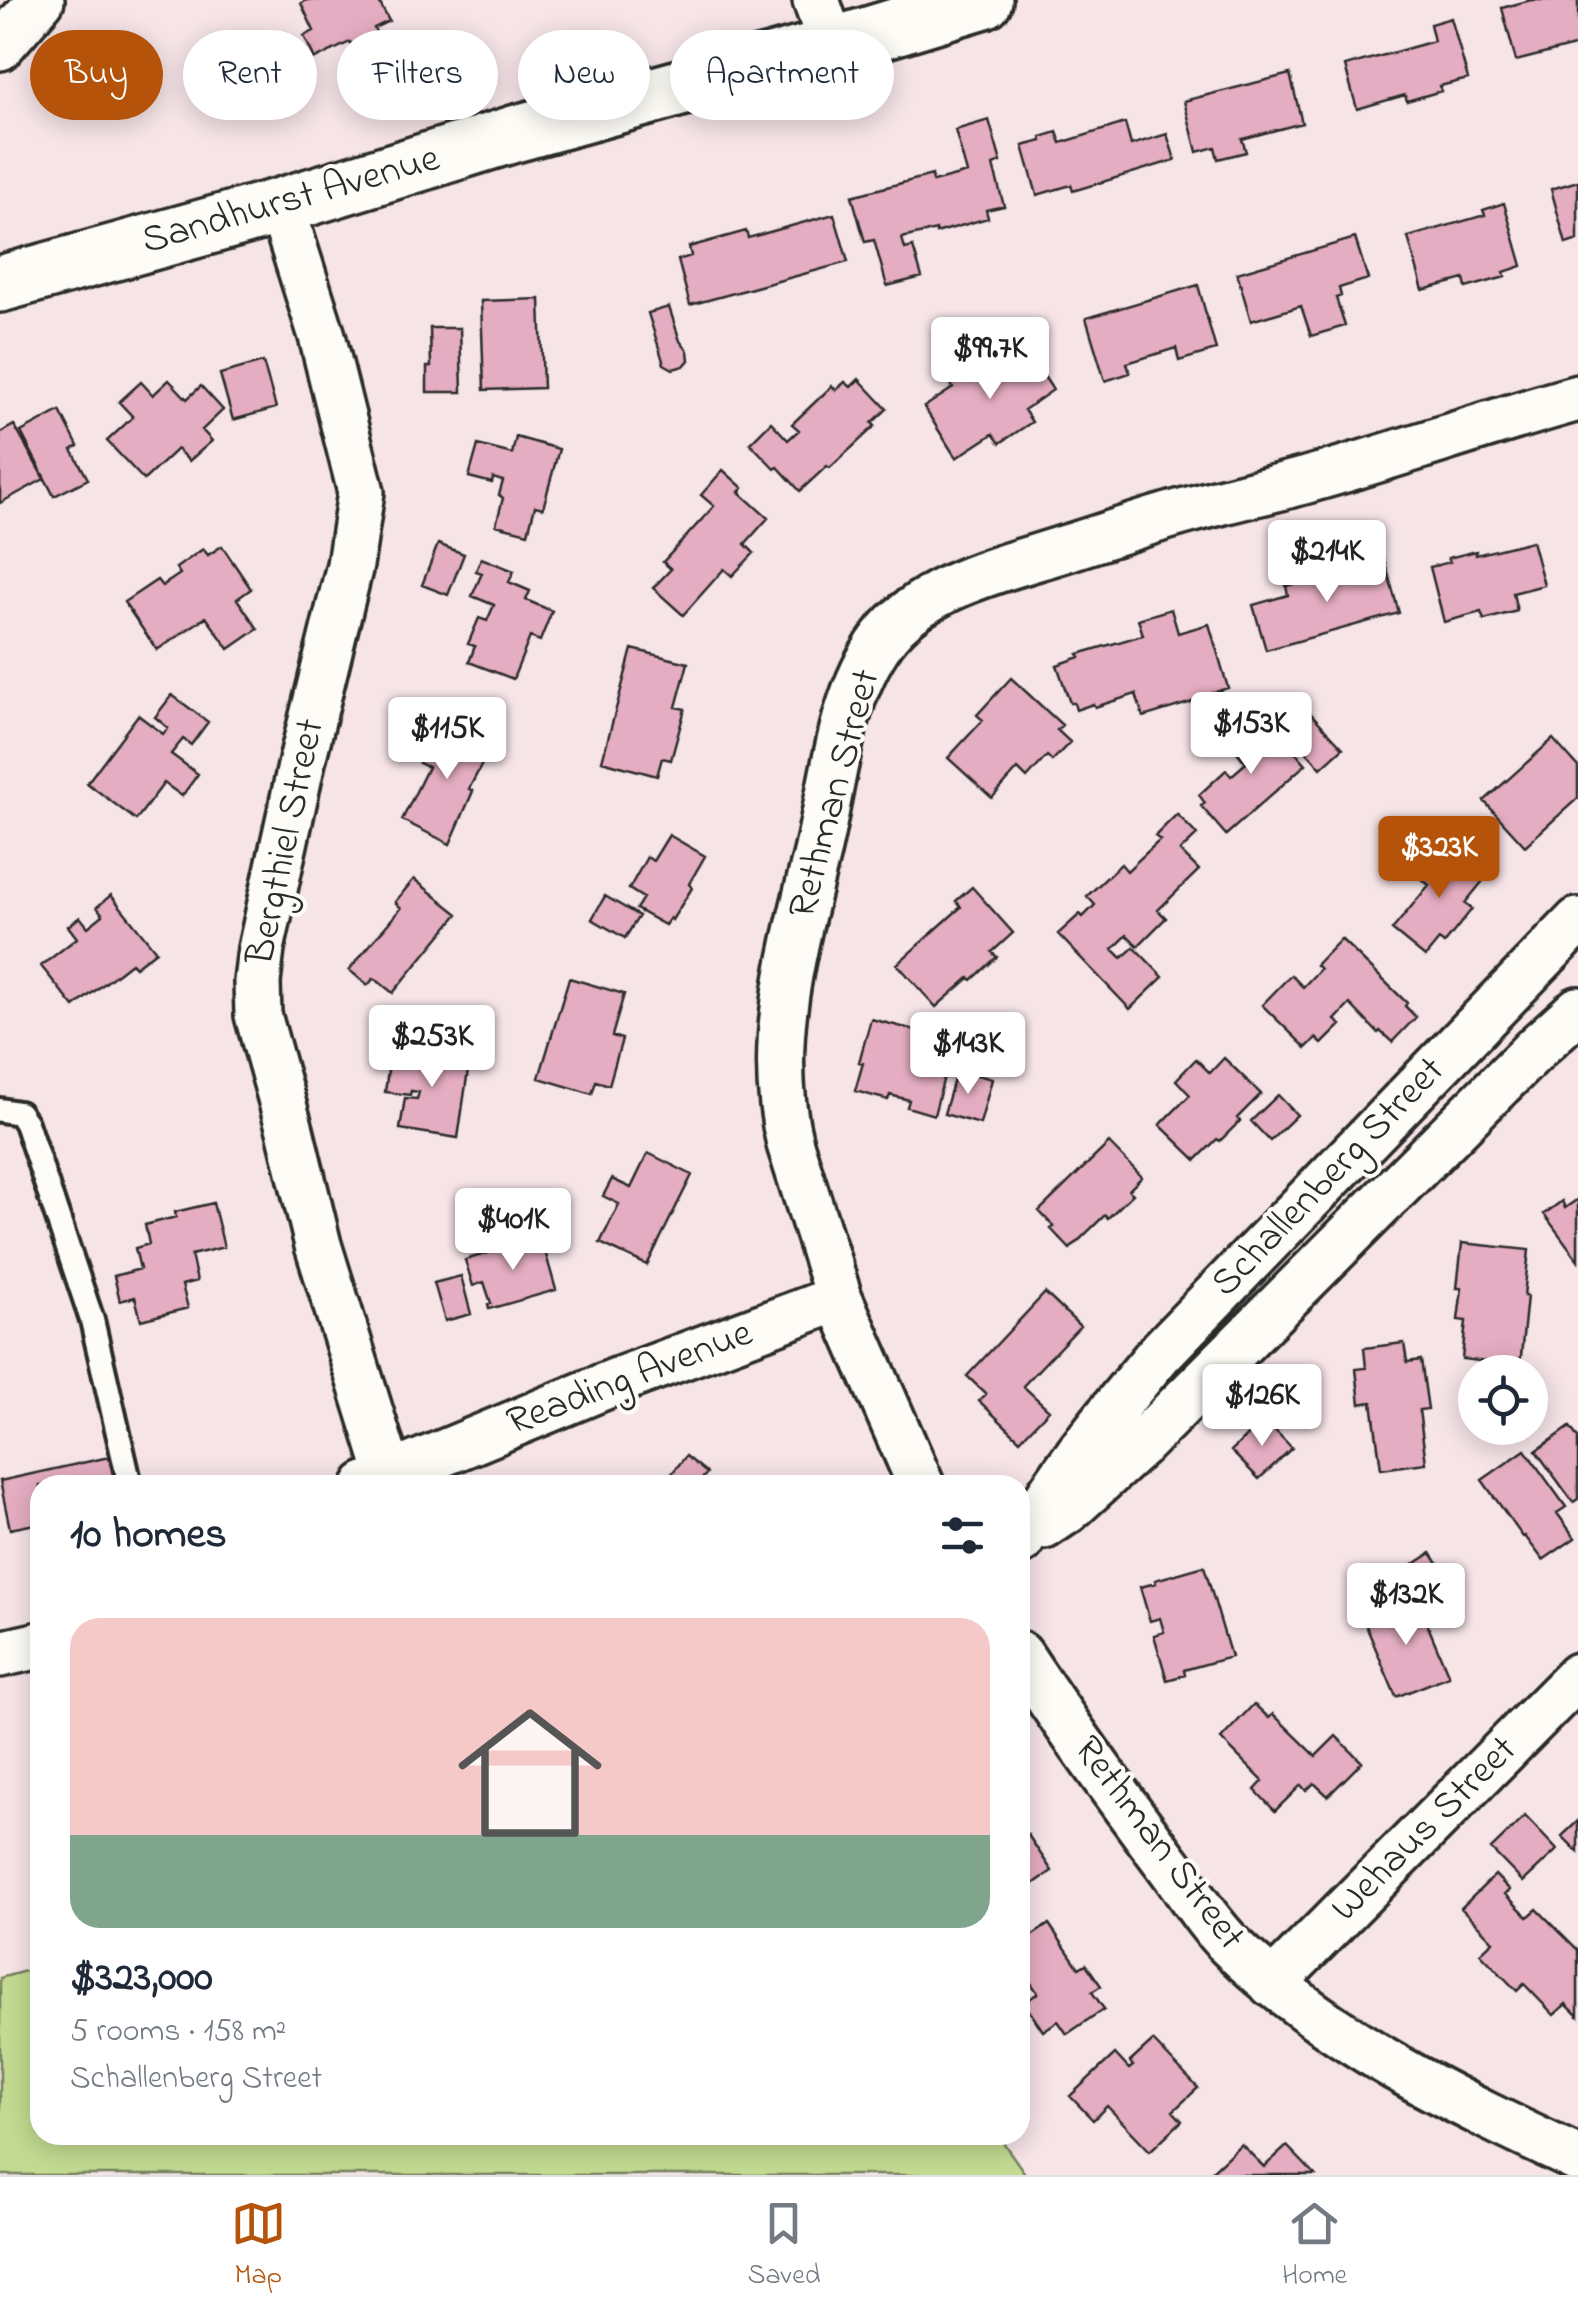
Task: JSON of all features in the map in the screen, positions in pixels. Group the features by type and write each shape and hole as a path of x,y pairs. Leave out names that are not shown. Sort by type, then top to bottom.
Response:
{"street":[{"path":"0,47 42,0"},
{"name":"Sandhurst Avenue","path":"1,280 281,206 514,134 824,23 984,0"},
{"name":"Bergthiel Street","path":"281,206 322,336 361,492 350,565 260,949 258,1015 377,1475"},
{"name":"Rethman Street","path":"917,1475 840,1298 784,1119 779,1062 782,1014 794,944 840,746 855,690 884,637 924,604 968,580 1192,509 1312,478 1578,398"},
{"name":"Schallenberg Street","path":"1030,1525 1107,1416 1159,1354 1578,920"},
{"name":"Schallenberg Street","path":"1030,1535 1068,1510 1143,1442 1578,1010"},
{"name":"Reading Avenue","path":"390,1475 617,1381 840,1298"},
{"path":"0,1654 30,1647"},
{"name":"Rethman Street","path":"1030,1670 1226,1941 1272,1984 1390,2066 1578,2159"},
{"name":"Wehaus Street","path":"1272,1984 1578,1676"}],"lane":[{"path":"0,1110 19,1113 26,1123 92,1320 128,1475"}],"green space":[{"path":"30,1970 30,2145 1005,2145 1026,2175 0,2175 0,1978"}],"building":[{"path":"378,0 389,21 375,30 337,30 337,48 317,58 317,30 301,3"},
{"path":"1531,0 1578,0 1578,45 1516,61 1502,8"},
{"path":"1451,18 1468,79 1407,101 1405,95 1357,109 1345,66 1434,41 1430,24"},
{"path":"1290,74 1302,123 1242,139 1246,152 1218,159 1215,147 1197,152 1184,101"},
{"path":"989,120 1001,162 993,165 1004,206 986,210 988,218 902,238 905,249 913,247 922,277 887,286 874,240 865,242 852,196 932,175 933,182 967,173 955,130"},
{"path":"1125,123 1131,145 1167,134 1175,160 1073,191 1071,185 1037,195 1023,146 1057,132 1061,143"},
{"path":"1578,181 1578,240 1566,244 1551,189"},
{"path":"1504,203 1522,266 1504,272 1505,277 1466,288 1464,279 1423,290 1408,237 1485,215 1483,210"},
{"path":"834,214 848,262 690,305 678,260 691,256 689,247 746,231 748,238"},
{"path":"1355,238 1368,279 1339,288 1341,296 1336,298 1345,326 1311,336 1301,306 1251,321 1237,273"},
{"path":"1198,285 1216,350 1179,361 1176,348 1127,363 1130,373 1105,381 1086,318"},
{"path":"540,299 543,388 484,390 481,301"},
{"path":"669,307 689,360 673,369 664,364 648,313"},
{"path":"430,328 460,328 462,392 427,392"},
{"path":"1023,339 1053,390 1024,410 1032,422 1000,443 993,434 956,458 924,407 974,369 981,379 1004,364 998,355"},
{"path":"263,362 276,408 233,420 220,374"},
{"path":"859,379 887,409 872,423 875,426 800,491 750,443 771,422 788,440 799,430 792,424 832,386 836,390 845,382 851,387"},
{"path":"169,380 187,399 201,386 223,410 202,430 212,441 189,461 177,449 144,480 107,441 133,417 119,402 141,382 153,395"},
{"path":"60,411 78,446 72,450 88,479 54,496 21,432"},
{"path":"14,425 44,479 0,503 0,433"},
{"path":"516,437 559,449 543,508 535,506 528,533 496,525 503,481 493,478 492,483 469,477 478,445 512,454"},
{"path":"723,470 743,488 739,492 768,518 745,544 754,553 732,576 724,569 683,615 653,588 671,569 663,562 714,506 701,495"},
{"path":"1532,541 1544,585 1513,593 1517,611 1484,620 1481,612 1444,622 1430,567 1450,562 1448,558"},
{"path":"438,544 464,554 448,595 422,585"},
{"path":"222,546 251,589 237,599 258,629 229,649 206,617 157,650 124,602 157,580 162,586 180,574 176,568 203,549 208,555"},
{"path":"481,558 514,571 509,582 530,591 526,600 552,611 540,641 530,637 513,679 469,662 475,646 468,644 479,618 487,621 494,605 472,596 482,573 476,571"},
{"path":"1384,559 1399,613 1266,650 1253,605 1288,595 1286,586"},
{"path":"1171,609 1178,633 1209,624 1228,688 1143,717 1136,694 1076,710 1057,665 1080,657 1078,654 1143,635 1138,619"},
{"path":"632,649 688,663 676,707 685,709 671,760 662,758 657,776 602,761"},
{"path":"1011,678 1062,725 1057,730 1070,742 1052,761 1047,756 1027,778 1018,769 992,798 948,758 983,720 977,715"},
{"path":"172,695 208,722 191,745 183,739 171,754 198,774 182,796 164,783 136,820 87,783 138,715 163,734 168,728 155,717"},
{"path":"1299,701 1343,748 1321,768 1278,720"},
{"path":"1265,718 1306,764 1226,835 1201,806 1205,803 1199,795 1226,770 1231,776 1246,763 1233,747"},
{"path":"449,720 493,743 469,789 473,791 450,844 402,820 428,767 419,763 430,742 437,745"},
{"path":"1553,739 1578,767 1578,798 1525,846 1484,801"},
{"path":"1177,814 1197,835 1180,851 1199,870 1158,910 1166,918 1138,946 1127,935 1113,949 1122,958 1134,947 1163,977 1130,1009 1058,934 1095,905 1087,896 1121,864 1127,871 1160,840 1155,836"},
{"path":"669,835 705,856 689,884 692,888 665,925 636,909 643,898 629,889 647,857 653,861"},
{"path":"1427,849 1445,863 1455,851 1487,876 1465,903 1472,909 1444,944 1439,940 1425,957 1392,930 1429,885 1410,870"},
{"path":"414,879 458,914 393,993 374,978 368,985 349,970 401,908 395,902"},
{"path":"972,887 1013,933 992,952 997,957 936,1007 897,964 961,907 956,901"},
{"path":"111,895 156,951 135,967 131,963 74,1007 41,966 77,938 68,926 80,917 88,927 103,915 97,907"},
{"path":"605,896 639,916 625,938 592,919"},
{"path":"1341,939 1407,1003 1405,1006 1416,1017 1392,1042 1350,1004 1335,1020 1341,1025 1322,1044 1316,1038 1306,1048 1262,1005 1291,975 1303,987 1320,969 1316,965"},
{"path":"569,978 624,994 612,1036 622,1039 609,1085 596,1081 592,1094 539,1078"},
{"path":"871,1019 939,1034 935,1050 950,1054 934,1115 907,1107 909,1100 890,1095 888,1100 855,1091"},
{"path":"429,1044 471,1050 458,1138 400,1129 405,1098 417,1099 419,1092 385,1092 390,1056 416,1060 416,1067 425,1068"},
{"path":"1224,1058 1261,1094 1237,1118 1240,1121 1196,1160 1160,1125 1190,1095 1176,1080 1196,1059 1210,1073"},
{"path":"957,1069 992,1079 980,1124 944,1114"},
{"path":"1278,1095 1297,1115 1270,1141 1251,1121"},
{"path":"1109,1143 1142,1177 1129,1190 1133,1194 1070,1249 1039,1211"},
{"path":"648,1153 692,1175 647,1265 600,1243 619,1204 603,1196 612,1179 631,1188"},
{"path":"1578,1199 1578,1260 1544,1214 1562,1201 1565,1208"},
{"path":"213,1203 224,1247 191,1255 197,1281 182,1285 188,1308 141,1320 135,1297 120,1301 114,1276 140,1269 135,1248 149,1244 145,1225 176,1217 175,1212"},
{"path":"541,1237 556,1290 489,1309 491,1303 484,1282 473,1286 465,1260"},
{"path":"1462,1243 1529,1250 1521,1355 1462,1355 1466,1321 1458,1320 1462,1288 1457,1288"},
{"path":"461,1276 471,1314 445,1321 434,1283"},
{"path":"1045,1293 1080,1326 1023,1386 1049,1410 1020,1440 979,1401 986,1394 967,1376"},
{"path":"1404,1343 1407,1362 1421,1360 1428,1409 1419,1410 1426,1463 1381,1469 1372,1402 1360,1404 1356,1369 1366,1368 1364,1348"},
{"path":"1264,1419 1292,1448 1259,1479 1231,1451"},
{"path":"1570,1427 1578,1438 1578,1499 1573,1502 1536,1451"},
{"path":"1525,1450 1566,1507 1557,1513 1575,1538 1543,1560 1482,1480"},
{"path":"686,1456 707,1473 705,1475 671,1475"},
{"path":"109,1457 113,1475 30,1475 30,1525 10,1529 0,1481"},
{"path":"1431,1553 1449,1580 1423,1597 1405,1570"},
{"path":"1204,1566 1231,1657 1184,1670 1185,1675 1167,1680 1154,1635 1164,1632 1160,1618 1150,1621 1140,1587"},
{"path":"1417,1600 1449,1676 1396,1697 1364,1621"},
{"path":"1254,1704 1269,1718 1273,1714 1316,1756 1336,1736 1362,1762 1328,1796 1314,1783 1306,1791 1301,1785 1275,1811 1255,1790 1263,1781 1221,1739"},
{"path":"1525,1816 1557,1850 1523,1882 1491,1849"},
{"path":"1578,1821 1578,1852 1562,1836"},
{"path":"1030,1838 1052,1871 1030,1886"},
{"path":"1495,1875 1510,1890 1505,1894 1528,1917 1537,1909 1578,1950 1578,2016 1566,2004 1554,2015 1524,1984 1517,1991 1480,1953 1493,1941 1461,1908"},
{"path":"1049,1924 1079,1968 1086,1964 1101,1986 1092,1992 1104,2009 1067,2034 1058,2021 1043,2031 1030,2012 1030,1999 1038,1993 1030,1982 1030,1937"},
{"path":"1153,2041 1198,2088 1173,2111 1182,2121 1150,2151 1107,2106 1093,2120 1070,2096 1115,2054 1129,2069 1133,2066 1130,2062"},
{"path":"1241,2144 1264,2167 1287,2146 1315,2175 1208,2175"}]}
